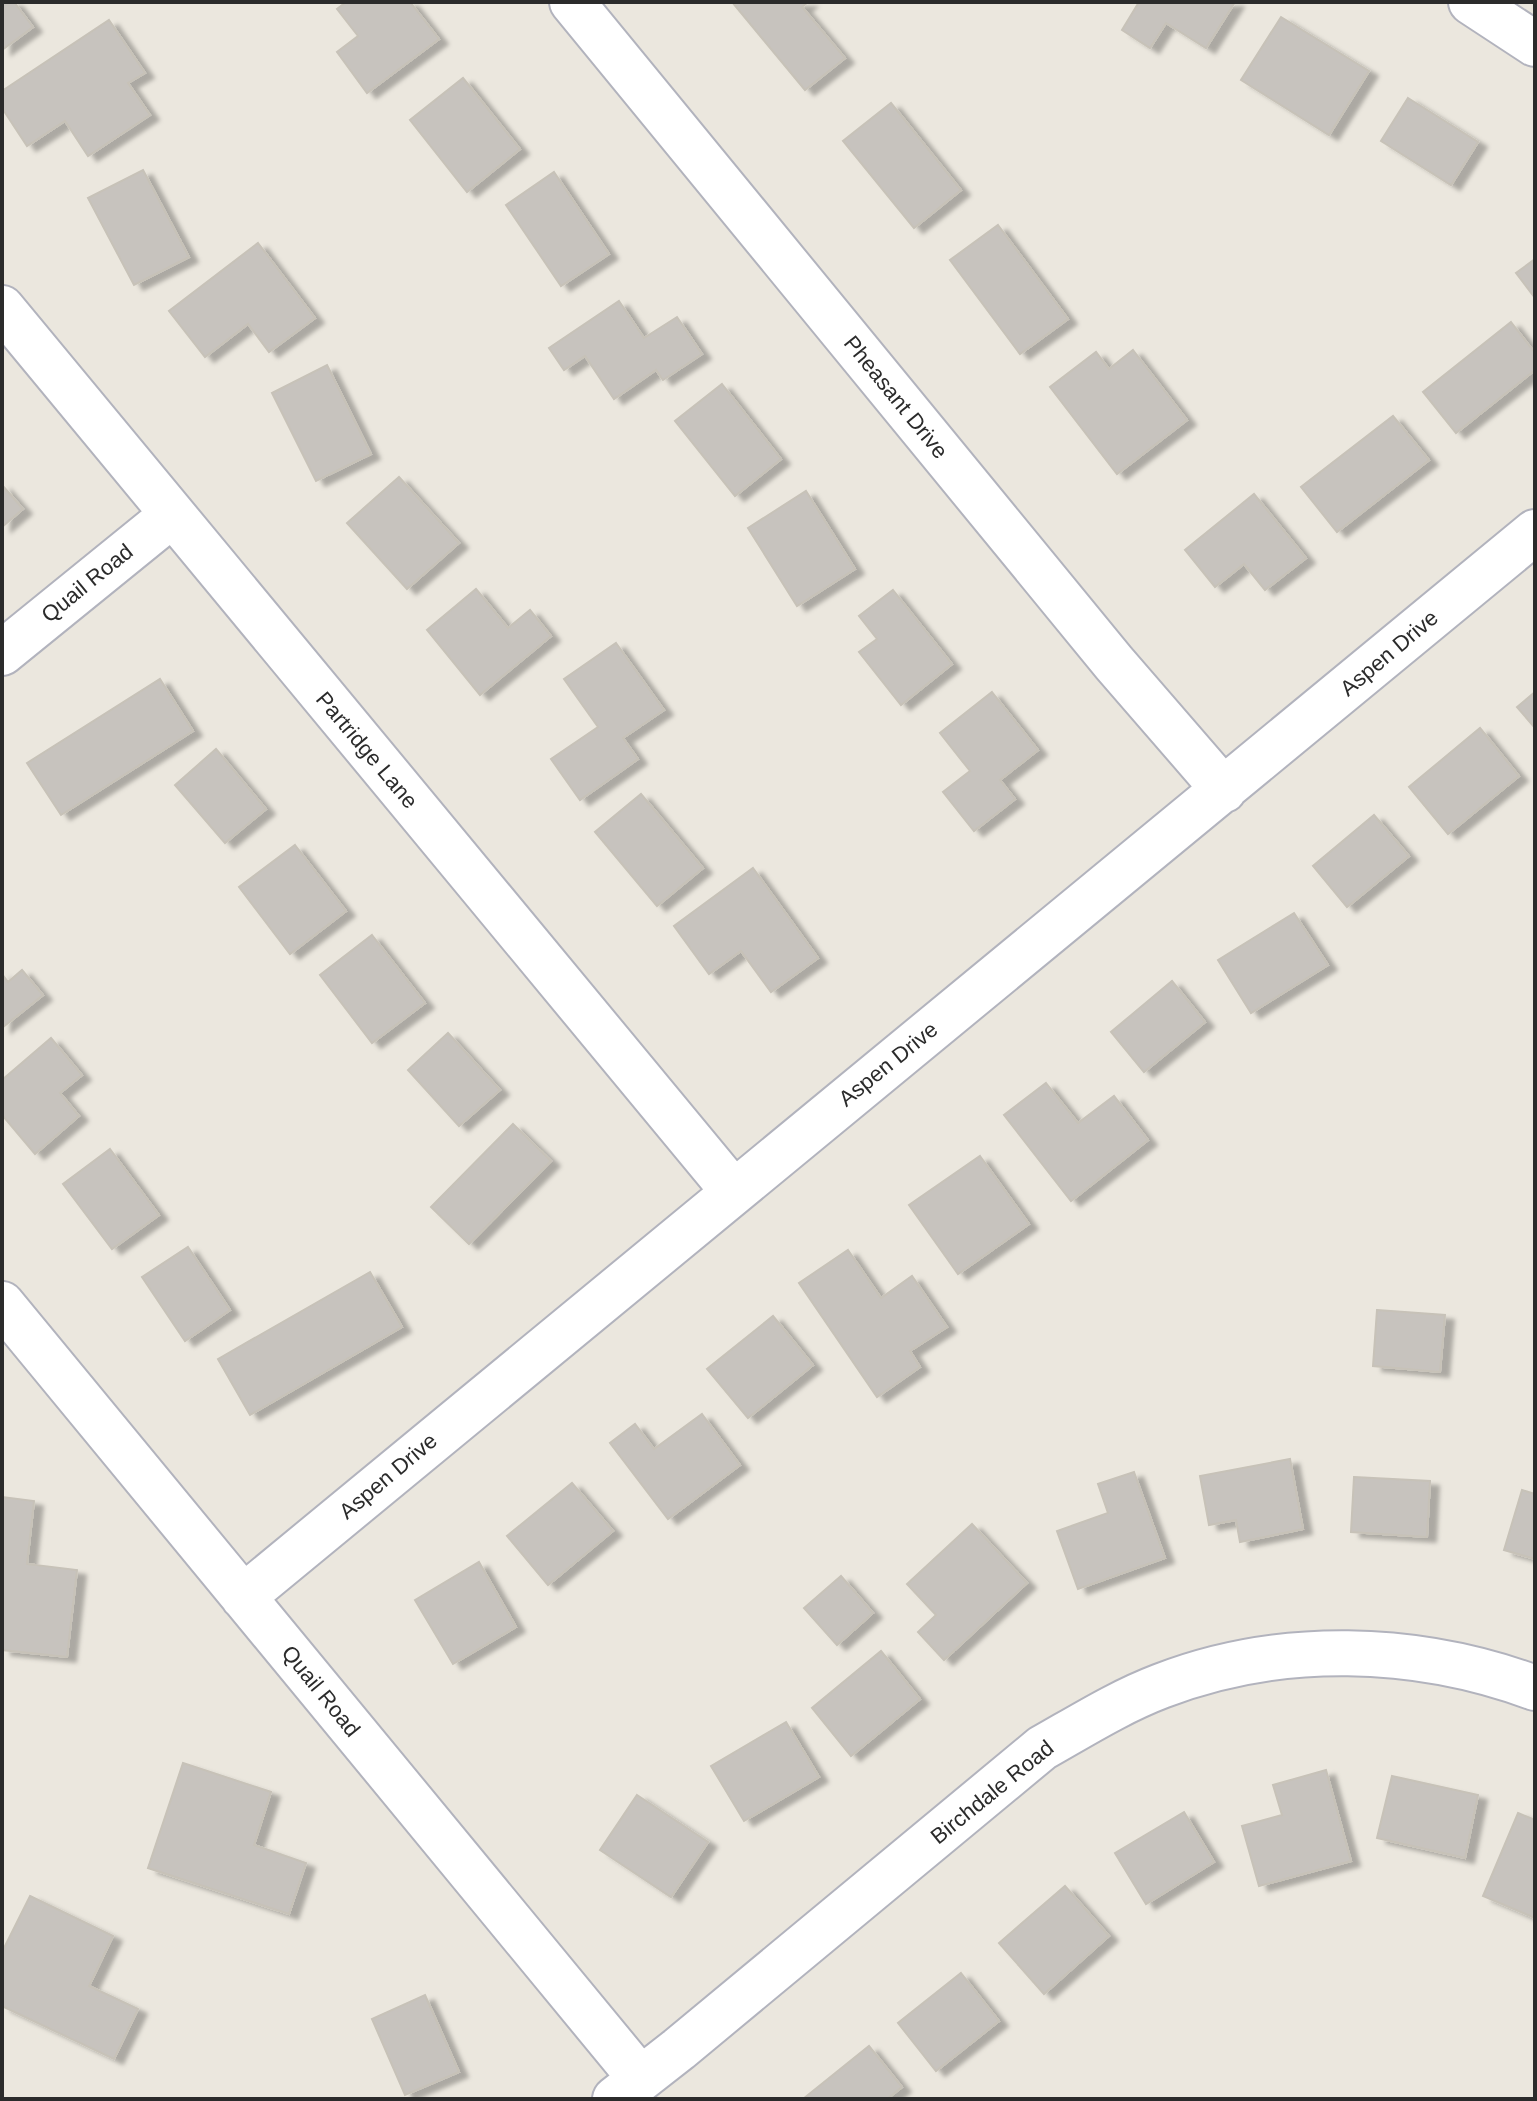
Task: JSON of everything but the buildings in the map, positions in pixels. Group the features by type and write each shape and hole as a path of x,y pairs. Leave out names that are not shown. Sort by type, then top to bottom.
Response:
{"street":[{"name":"Pheasant Drive","path":"572,2 1114,663 1224,790"},
{"path":"1471,2 1535,44"},
{"name":"Partridge Lane","path":"2,308 733,1191"},
{"name":"Quail Road","path":"2,653 172,515"},
{"name":"Aspen Drive","path":"243,1597 1535,532"},
{"name":"Quail Road","path":"2,1304 243,1597 627,2088"},
{"name":"Birchdale Road","path":"627,2088 691,2039 1042,1748 1100,1715 1161,1686 1221,1667 1295,1655 1368,1652 1435,1660 1503,1676 1535,1688"}]}
